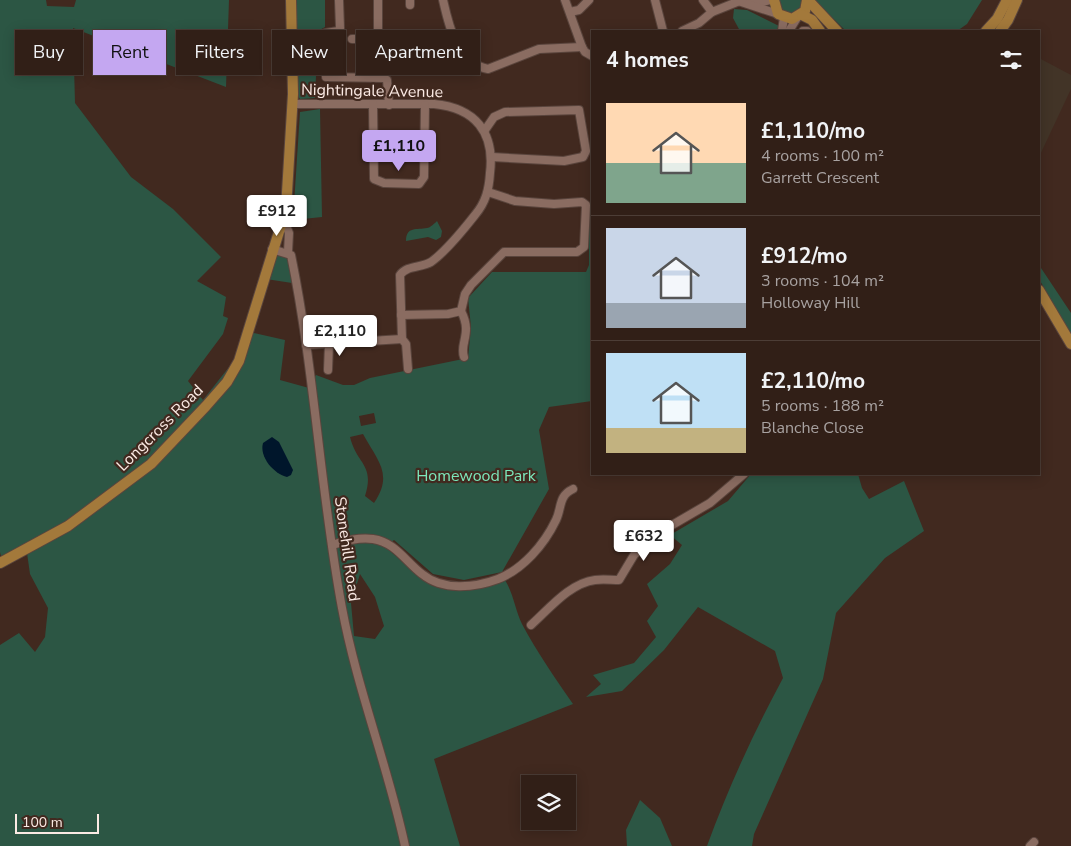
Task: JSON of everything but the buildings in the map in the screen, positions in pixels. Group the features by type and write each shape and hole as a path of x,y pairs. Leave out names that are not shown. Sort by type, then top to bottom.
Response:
{"main road":[{"name":"Longcross Road","path":"0,563 68,526 151,464 227,382 239,361 247,342 261,286 283,218 288,189 293,104 291,0"},
{"path":"772,0 781,15 799,16 812,20 819,30"},
{"path":"799,16 807,6 808,0"},
{"path":"808,0 836,30"},
{"path":"987,30 997,19 1007,0"},
{"path":"1001,30 1008,20 1017,0"},
{"path":"1040,292 1071,344"}],"street":[{"path":"340,0 340,28 338,31 326,33 326,77 384,78 387,80 388,105"},
{"path":"352,39 374,39 378,36 378,0"},
{"path":"443,0 451,30 464,57 482,68 488,69 539,49 582,47"},
{"path":"565,0 582,47 585,52 591,55"},
{"path":"570,12 579,10 589,0"},
{"path":"655,0 663,30"},
{"path":"704,0 712,12"},
{"path":"752,0 762,2 772,0"},
{"path":"684,30 699,23 712,12 740,1 781,15 782,30"},
{"path":"790,30 799,16"},
{"name":"Nightingale Avenue","path":"293,104 456,107 471,117 484,130"},
{"path":"373,104 374,179 384,183 419,184 424,177 425,105"},
{"path":"408,369 406,344 402,339 400,275 403,271 430,262 476,214 488,192 492,157 484,130 495,116 505,112 579,110 586,151 583,157 564,161 492,157"},
{"path":"464,357 462,350 467,332 461,311 465,294 471,285 504,252 577,252 583,249 585,244 586,206 582,202 554,204 515,202 488,192"},
{"name":"Stonehill Road","path":"283,218 289,233 288,252 291,255 299,294 342,609 359,685 405,846"},
{"path":"272,249 288,252"},
{"path":"401,315 448,314 461,311"},
{"path":"306,345 402,339"},
{"path":"328,370 329,344"},
{"path":"531,625 570,591 582,584 594,580 619,580 634,555 655,535 710,503 743,475"},
{"path":"332,545 358,539 374,539 398,550 422,574 434,582 454,587 477,585 516,570 548,535 557,518 561,499 566,492 573,489"}],"shaded area":[{"path":"1040,59 1071,75 1071,89 1040,155"}],"green space":[{"name":"Homewood Park","path":"0,0 46,0 47,6 74,7 76,0 229,0 228,30 176,30 176,68 166,64 166,30 93,30 93,36 83,32 83,30 73,28 73,30 15,30 15,75 74,75 75,103 131,177 173,209 221,257 197,281 226,297 223,316 228,318 223,334 188,381 203,400 233,362 245,331 285,340 280,380 309,388 316,375 343,385 354,385 370,378 468,358 471,327 468,298 492,272 586,272 589,265 589,219 591,216 591,401 549,407 539,430 549,489 502,572 464,580 433,574 394,540 385,547 428,583 442,589 470,589 488,586 505,580 522,624 573,704 434,759 460,846 0,846 0,645 19,633 35,652 45,637 48,608 30,574 26,546 1,556","holes":["374,413 376,423 361,426 359,416","363,434 378,460 383,475 383,484 374,503 365,496 368,477 350,437","360,574 375,597 384,626 375,639 354,636 351,603"]},
{"path":"297,0 325,0 325,27 320,30 297,30"},
{"path":"778,0 803,0 802,7 792,14 781,10"},
{"path":"814,0 982,0 967,24 958,30 845,30"},
{"path":"734,9 747,10 779,26 777,30 739,30 733,18"},
{"path":"195,75 226,75 226,87"},
{"path":"297,75 316,75 315,98 300,99 297,95"},
{"path":"320,109 322,217 293,220 300,112"},
{"path":"437,221 442,231 441,237 436,240 428,237 406,241 406,236 410,231 428,228"},
{"path":"279,253 289,260 292,283 266,279 273,258"},
{"path":"1040,266 1071,313 1071,334 1040,281"},
{"path":"750,475 858,475 862,488 869,499 904,481 924,531 885,558 836,613 823,679 754,834 752,846 707,846 742,760 783,678 775,651 698,607 664,650 622,691 586,697 601,684 593,675 634,663 656,637 647,621 658,606 647,584 670,564 682,545 670,535 728,501"},
{"path":"640,800 660,818 672,846 627,846 626,830"}],"water":[{"path":"272,437 279,442 293,470 291,475 287,477 273,469 263,454 263,443"}]}
